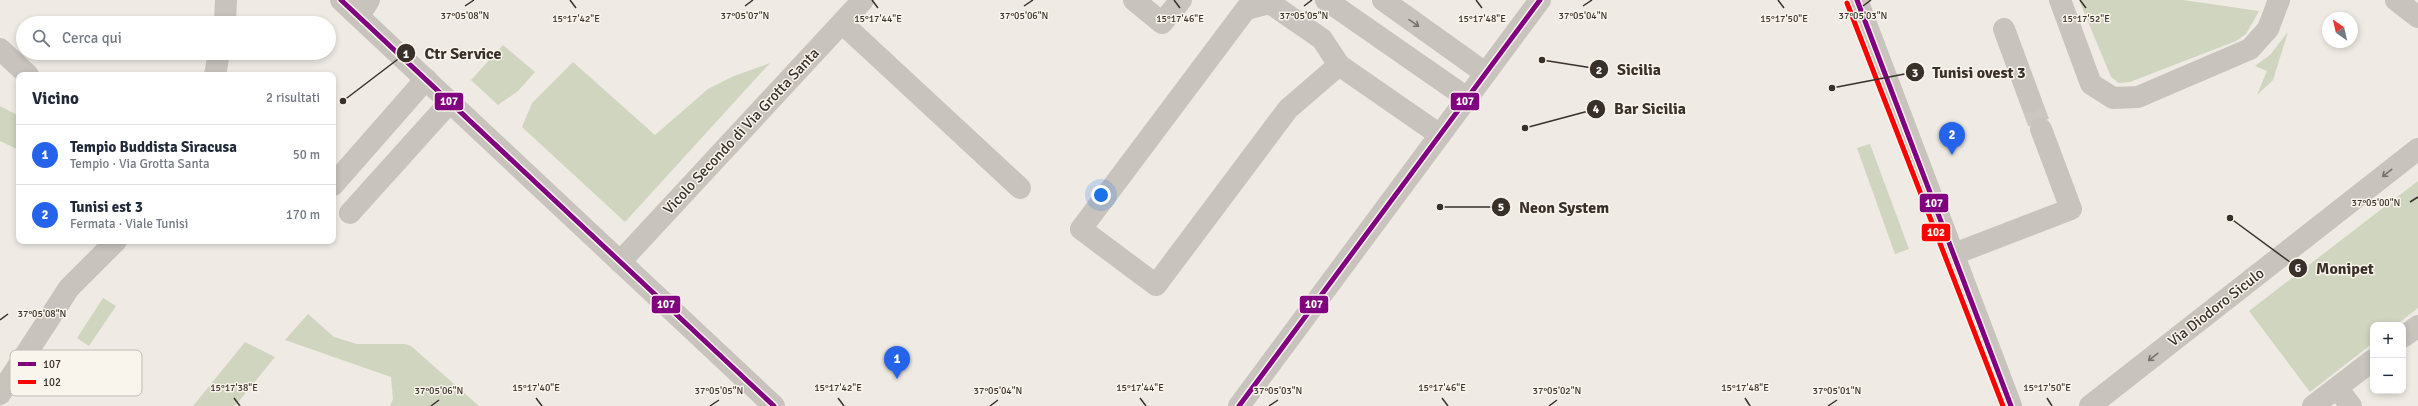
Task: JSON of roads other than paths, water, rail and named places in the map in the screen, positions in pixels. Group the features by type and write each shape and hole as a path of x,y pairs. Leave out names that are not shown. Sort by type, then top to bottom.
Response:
{"street":[{"path":"225,16 226,0"},
{"path":"341,0 364,8 426,79 774,406"},
{"name":"Vicolo Secondo di Via Grotta Santa","path":"620,262 863,0"},
{"path":"1134,0 1162,23 1182,0"},
{"path":"1326,0 1467,98"},
{"path":"1383,0 1485,73"},
{"path":"1239,406 1540,0"},
{"path":"2060,0 2090,84 2113,98 2138,97 2250,49 2268,28 2278,0"},
{"path":"2396,0 2418,17"},
{"path":"1339,65 1288,109 1156,285 1081,229 1246,9 1270,3 1322,39 1339,65 1440,135"},
{"path":"1857,4 2011,406"},
{"path":"842,23 1020,188"},
{"path":"2004,29 2031,102"},
{"path":"0,49 25,72"},
{"path":"216,72 218,60"},
{"path":"336,182 426,79"},
{"path":"350,213 450,102"},
{"path":"1954,254 2071,209 2041,130"},
{"name":"Via Diodoro Siculo","path":"2090,406 2418,149"},
{"path":"29,350 69,288 113,244"},
{"path":"2406,335 2418,326"},
{"path":"2313,406 2370,362"},
{"path":"0,394 10,379"},
{"path":"2337,388 2351,406"}],"tunnel":[{"path":"2031,102 2041,129"}],"place":[{"name":"Sicilia","path":"1542,60"},
{"name":"Tunisi ovest 3","path":"1832,88"},
{"name":"Ctr Service","path":"343,101"},
{"name":"Bar Sicilia","path":"1525,128"},
{"name":"Tunisi est 3","path":"1952,155"},
{"name":"Neon System","path":"1440,207"},
{"name":"Monipet","path":"2230,218"},
{"name":"Tempio Buddista Siracusa","path":"897,379"}]}
